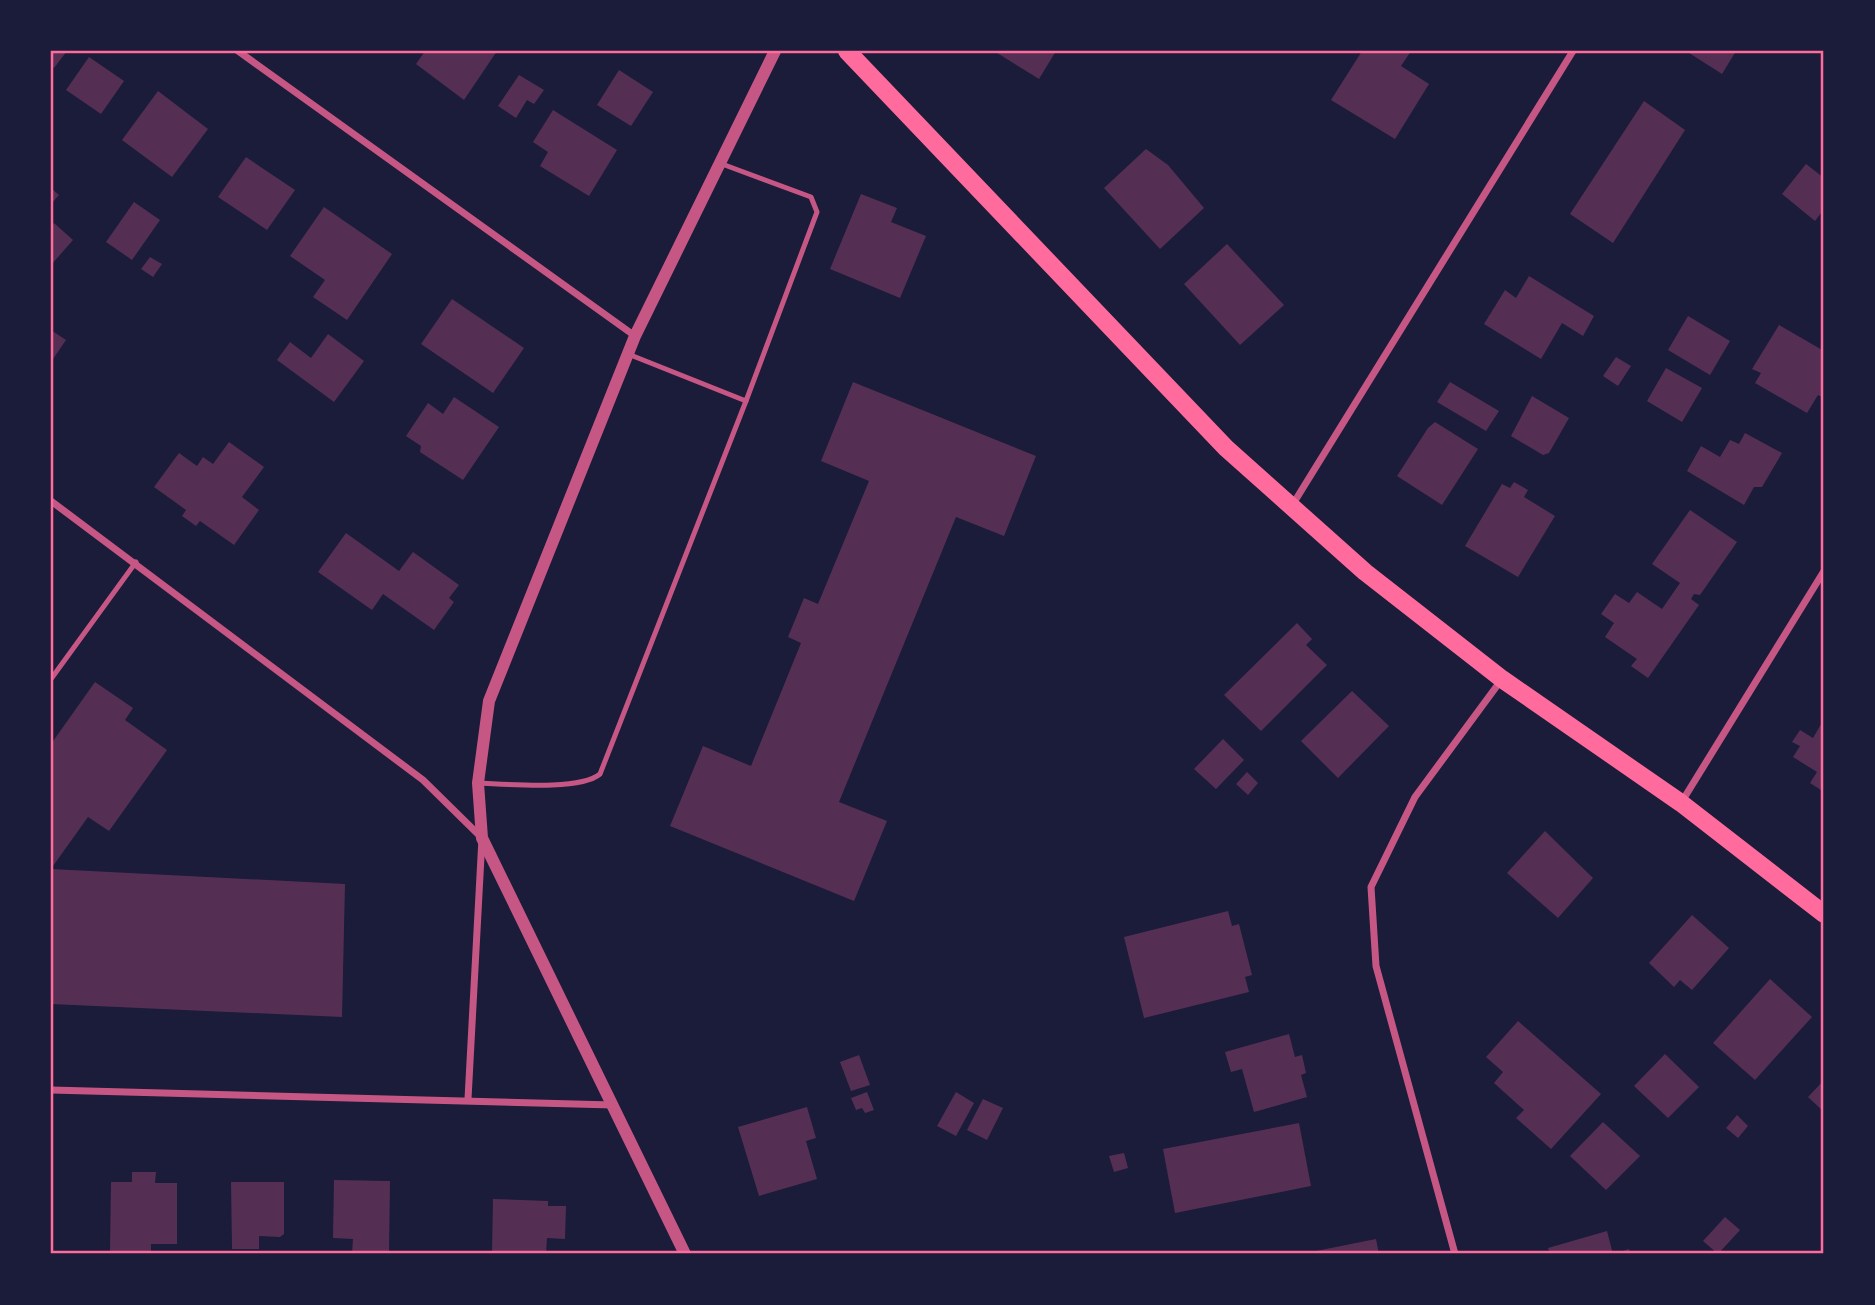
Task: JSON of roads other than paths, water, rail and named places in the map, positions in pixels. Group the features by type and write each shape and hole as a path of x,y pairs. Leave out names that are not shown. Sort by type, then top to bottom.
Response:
{"main road":[{"path":"854,54 1226,448 1290,508 1365,572 1502,679 1681,803 1824,914"}],"street":[{"path":"238,51 635,336"},
{"path":"468,1099 482,838 478,783 489,701 635,336 775,51"},
{"path":"1290,508 1573,51"},
{"path":"51,501 136,562 423,780 482,838 685,1254"},
{"path":"1681,803 1824,571"},
{"path":"1455,1254 1376,966 1371,887 1415,797 1502,679"},
{"path":"51,1090 468,1099 614,1105"}],"lane":[{"path":"478,783 576,782 594,779 600,774 746,401 817,212 811,197 719,163"},
{"path":"628,354 746,401"},
{"path":"51,679 136,562"}]}
